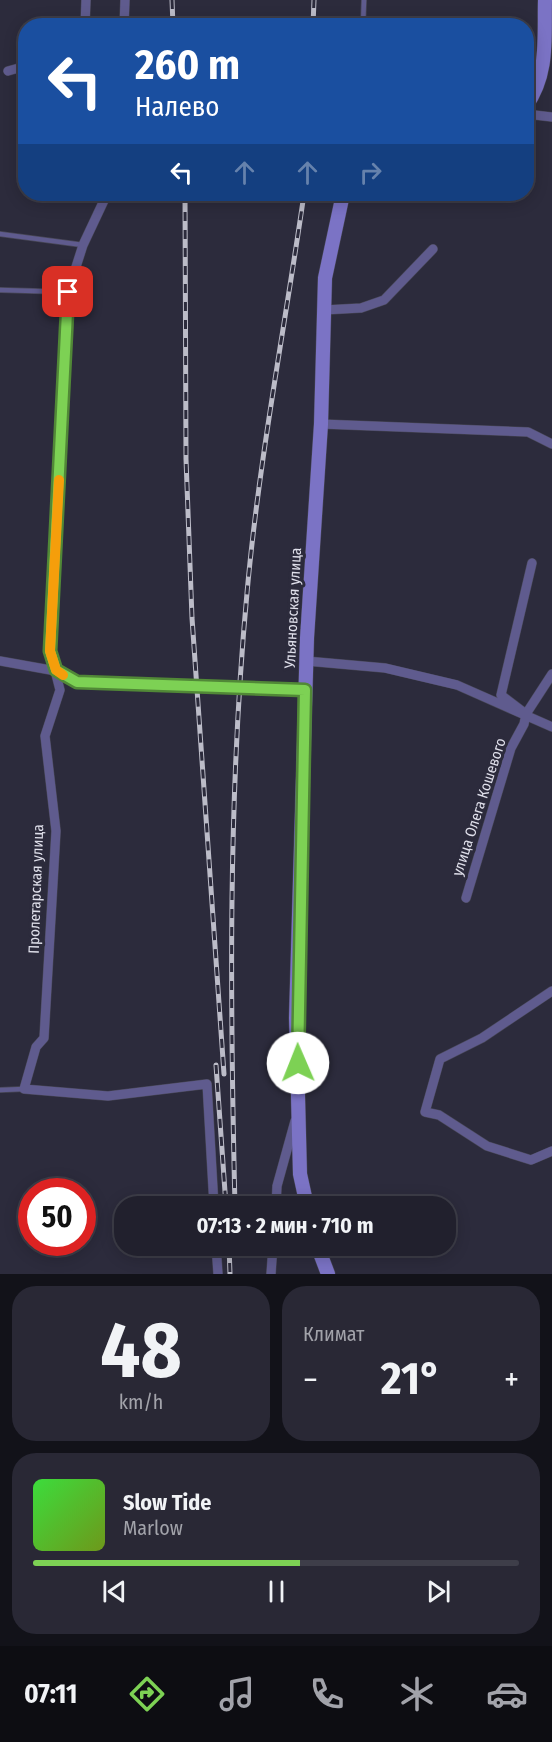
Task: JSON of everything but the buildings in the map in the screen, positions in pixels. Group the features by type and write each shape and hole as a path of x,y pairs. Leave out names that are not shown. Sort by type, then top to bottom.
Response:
{"main road":[{"path":"534,94 546,51 545,0"},
{"name":"Ульяновская улица","path":"305,1196 300,1173 297,1018 306,661 321,424 325,278 342,201"},
{"path":"321,1256 328,1274"}],"street":[{"path":"85,18 86,0"},
{"path":"124,18 125,0"},
{"path":"8,71 18,68"},
{"path":"534,115 552,117"},
{"name":"Пролетарская улица","path":"24,1089 36,1047 44,1038 56,831 45,736 60,690 50,651 68,292 83,245 103,201"},
{"path":"324,309 361,308 384,300 433,249"},
{"path":"321,424 528,432 552,444"},
{"path":"526,714 501,695 532,563"},
{"path":"0,661 56,670 77,682 305,690"},
{"path":"306,661 385,668 457,685 526,714 552,728"},
{"name":"улица Олега Кошевого","path":"466,898 511,748 524,724 526,714 552,674"},
{"path":"552,991 482,1038 440,1059 425,1112 440,1115 487,1146 531,1160 552,1151"},
{"path":"24,1089 108,1096 207,1084 213,1196"},
{"path":"276,1196 277,1186 299,1107"},
{"path":"217,1256 218,1274"},
{"path":"270,1274 272,1256"}],"lane":[{"path":"363,18 364,0"},
{"path":"0,234 83,245"},
{"path":"0,290 68,292"},
{"path":"0,1090 24,1089"}],"railway":[{"path":"172,0 173,18"},
{"path":"313,18 314,0"},
{"path":"185,201 186,459 192,618 224,1074"},
{"path":"235,1196 232,900 236,746 241,670 258,493 303,201"},
{"path":"216,1065 225,1196"},
{"path":"229,1256 230,1274"}],"slow traffic":[{"path":"59,480 50,651 56,670 63,675"}],"route":[{"path":"68,292 50,651 56,670 77,682 305,690 297,1018 298,1063"}]}
